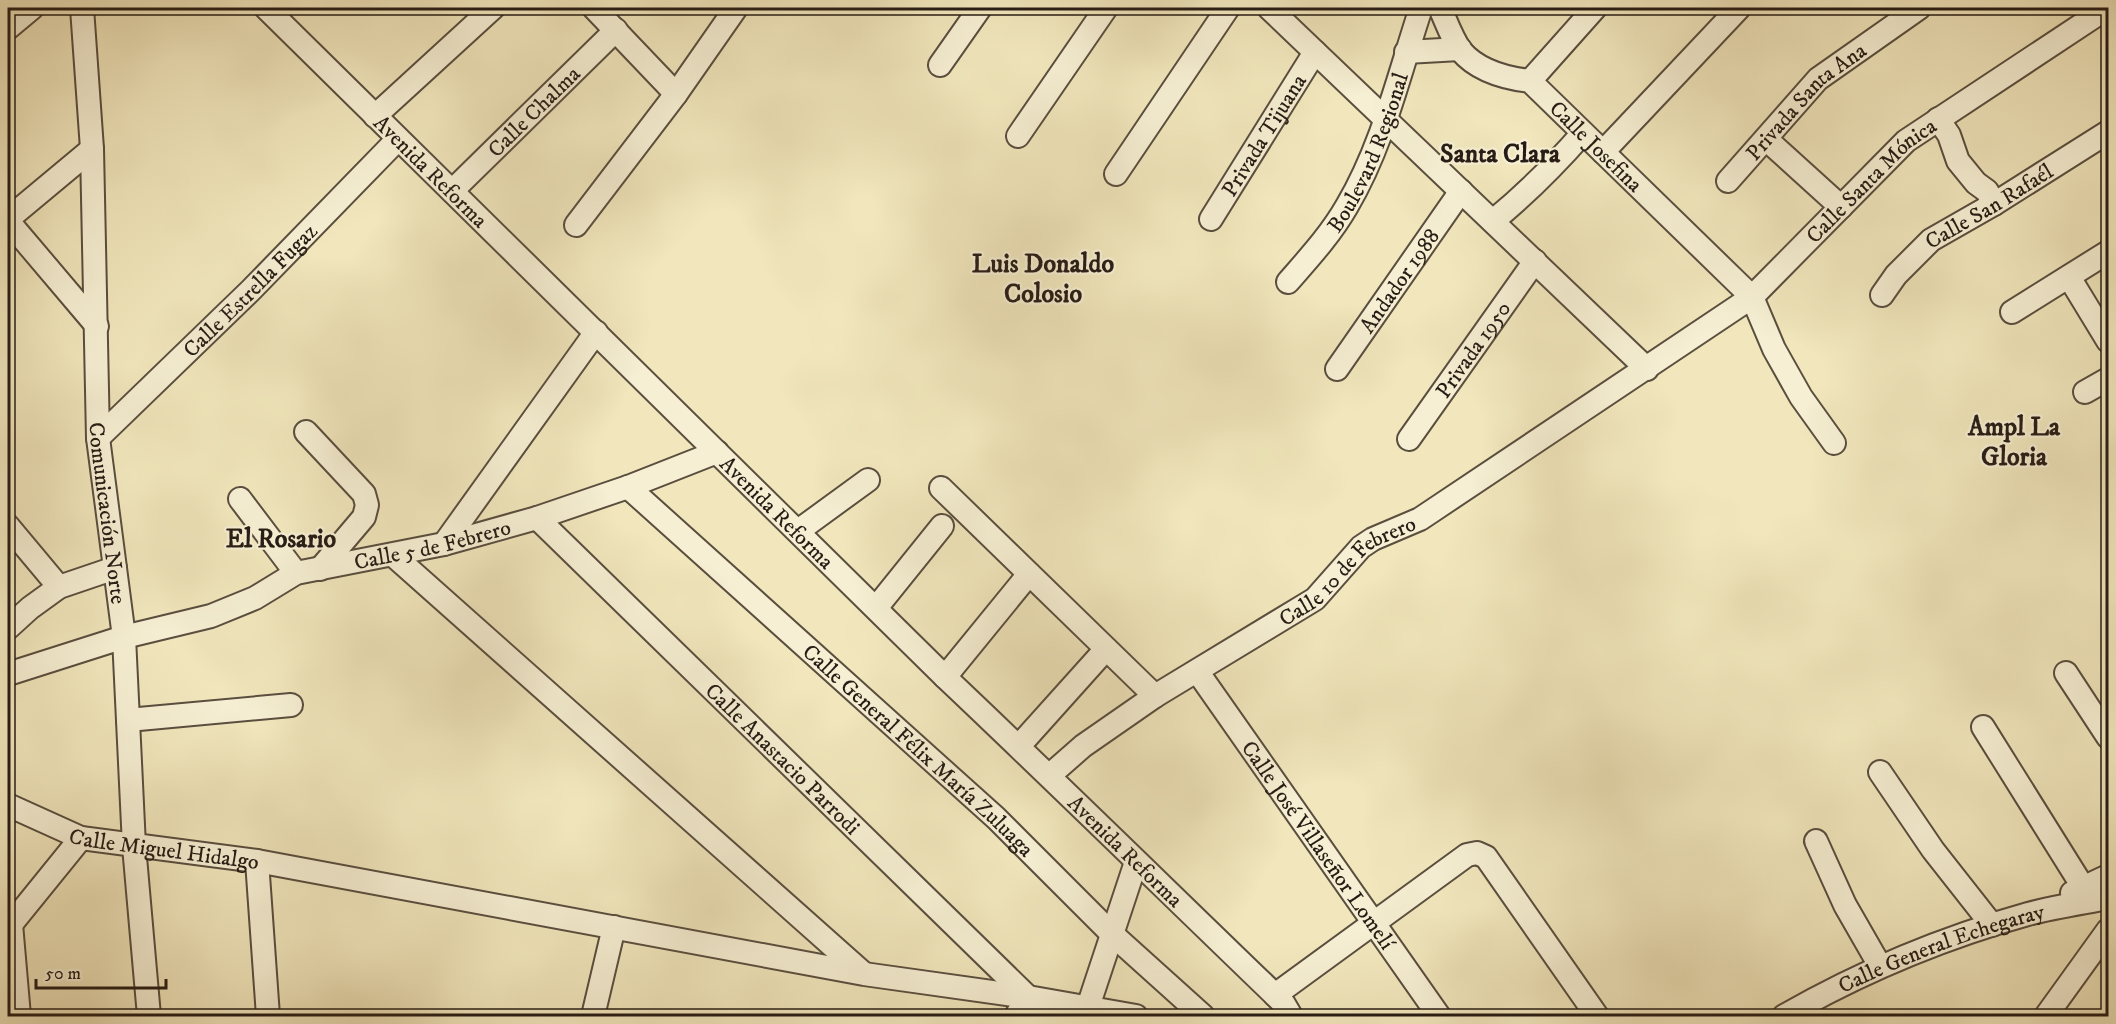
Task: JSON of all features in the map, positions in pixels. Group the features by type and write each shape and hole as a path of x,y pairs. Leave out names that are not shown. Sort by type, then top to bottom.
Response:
{"street":[{"path":"8,28 32,8"},
{"name":"Comunicación Norte","path":"82,8 93,149 98,438 124,637 134,846 149,1017"},
{"name":"Avenida Reforma","path":"266,8 945,677 1050,775 1275,995 1284,1004 1291,1017"},
{"path":"375,116 493,8"},
{"path":"594,8 676,94"},
{"path":"576,225 676,94 735,8"},
{"path":"940,65 980,8"},
{"path":"1018,136 1106,8"},
{"path":"1116,174 1228,8"},
{"path":"1269,8 1647,369"},
{"name":"Boulevard Regional","path":"1288,282 1320,246 1347,207 1369,164 1421,8"},
{"path":"1530,81 1595,8"},
{"path":"1603,152 1739,8"},
{"name":"Privada Santa Ana","path":"1728,180 1818,79 1919,8"},
{"name":"Calle Santa Mónica","path":"1647,369 1752,297 1906,141 2107,8"},
{"name":"Calle Josefina","path":"1444,10 1460,49 1469,58 1491,72 1530,81 1752,297"},
{"name":"Calle Chalma","path":"452,191 616,30"},
{"path":"1406,52 1460,49"},
{"name":"Privada Tijuana","path":"1211,219 1316,52"},
{"path":"1938,119 1949,135 1958,161 1976,183 1986,191 1994,204"},
{"name":"Calle San Rafaél","path":"1882,295 1896,274 1931,240 1994,204 2109,132"},
{"path":"1493,221 1526,194 1583,133"},
{"name":"Calle Estrella Fugaz","path":"98,438 251,290 398,139"},
{"path":"1766,139 1841,207"},
{"path":"93,149 8,220 97,326"},
{"name":"Andador 1988","path":"1337,369 1461,191"},
{"path":"2012,312 2109,252"},
{"name":"Privada 1950","path":"1409,439 1535,261"},
{"path":"2069,277 2109,341"},
{"path":"1752,297 1784,368 1801,397 1834,443"},
{"path":"444,544 596,332"},
{"name":"Calle 10 de Febrero","path":"1050,775 1092,740 1155,696 1315,599 1361,547 1373,539 1420,519 1647,369"},
{"path":"2085,392 2109,379"},
{"path":"306,432 364,494 367,506 364,517 320,569"},
{"name":"Calle 5 de Febrero","path":"8,674 124,637 212,616 255,598 296,573 444,544 537,518 628,487 717,452"},
{"path":"798,531 868,480"},
{"name":"Calle General Félix María Zuluaga","path":"628,487 996,818 1112,934 1203,1017"},
{"path":"941,488 1155,696"},
{"path":"240,499 296,573"},
{"name":"Calle Anastacio Parrodi","path":"537,518 1028,997"},
{"path":"8,526 58,587"},
{"path":"876,608 942,526"},
{"path":"393,555 864,974 1028,997 1086,1012 1136,1017"},
{"path":"8,628 58,587 115,568"},
{"path":"945,677 1029,574"},
{"path":"1019,746 1106,649"},
{"name":"Calle José Villaseñor Lomelí","path":"1197,671 1439,1017"},
{"path":"2066,673 2109,736"},
{"path":"128,720 291,705"},
{"path":"1983,728 2083,887"},
{"path":"1880,772 1933,850 1992,925"},
{"name":"Calle Miguel Hidalgo","path":"8,805 81,838 257,861 327,873 864,974"},
{"path":"18,1017 9,926 81,838"},
{"path":"1816,841 1845,905 1880,966"},
{"path":"1275,995 1467,855 1477,853 1486,857 1597,1017"},
{"path":"257,861 268,1017"},
{"path":"1086,1012 1136,861"},
{"path":"2031,914 2109,876"},
{"name":"Calle General Echegaray","path":"1784,1017 1821,995 1880,966 1935,944 2031,914 2109,898"},
{"path":"593,1017 614,927"},
{"path":"2046,1017 2109,930"},
{"path":"1016,1017 1028,997"}],"district":[{"name":"Santa Clara","path":"1500,153"},
{"name":"Luis Donaldo Colosio","path":"1043,278"},
{"name":"Ampl La Gloria","path":"2014,441"},
{"name":"El Rosario","path":"281,538"}]}
